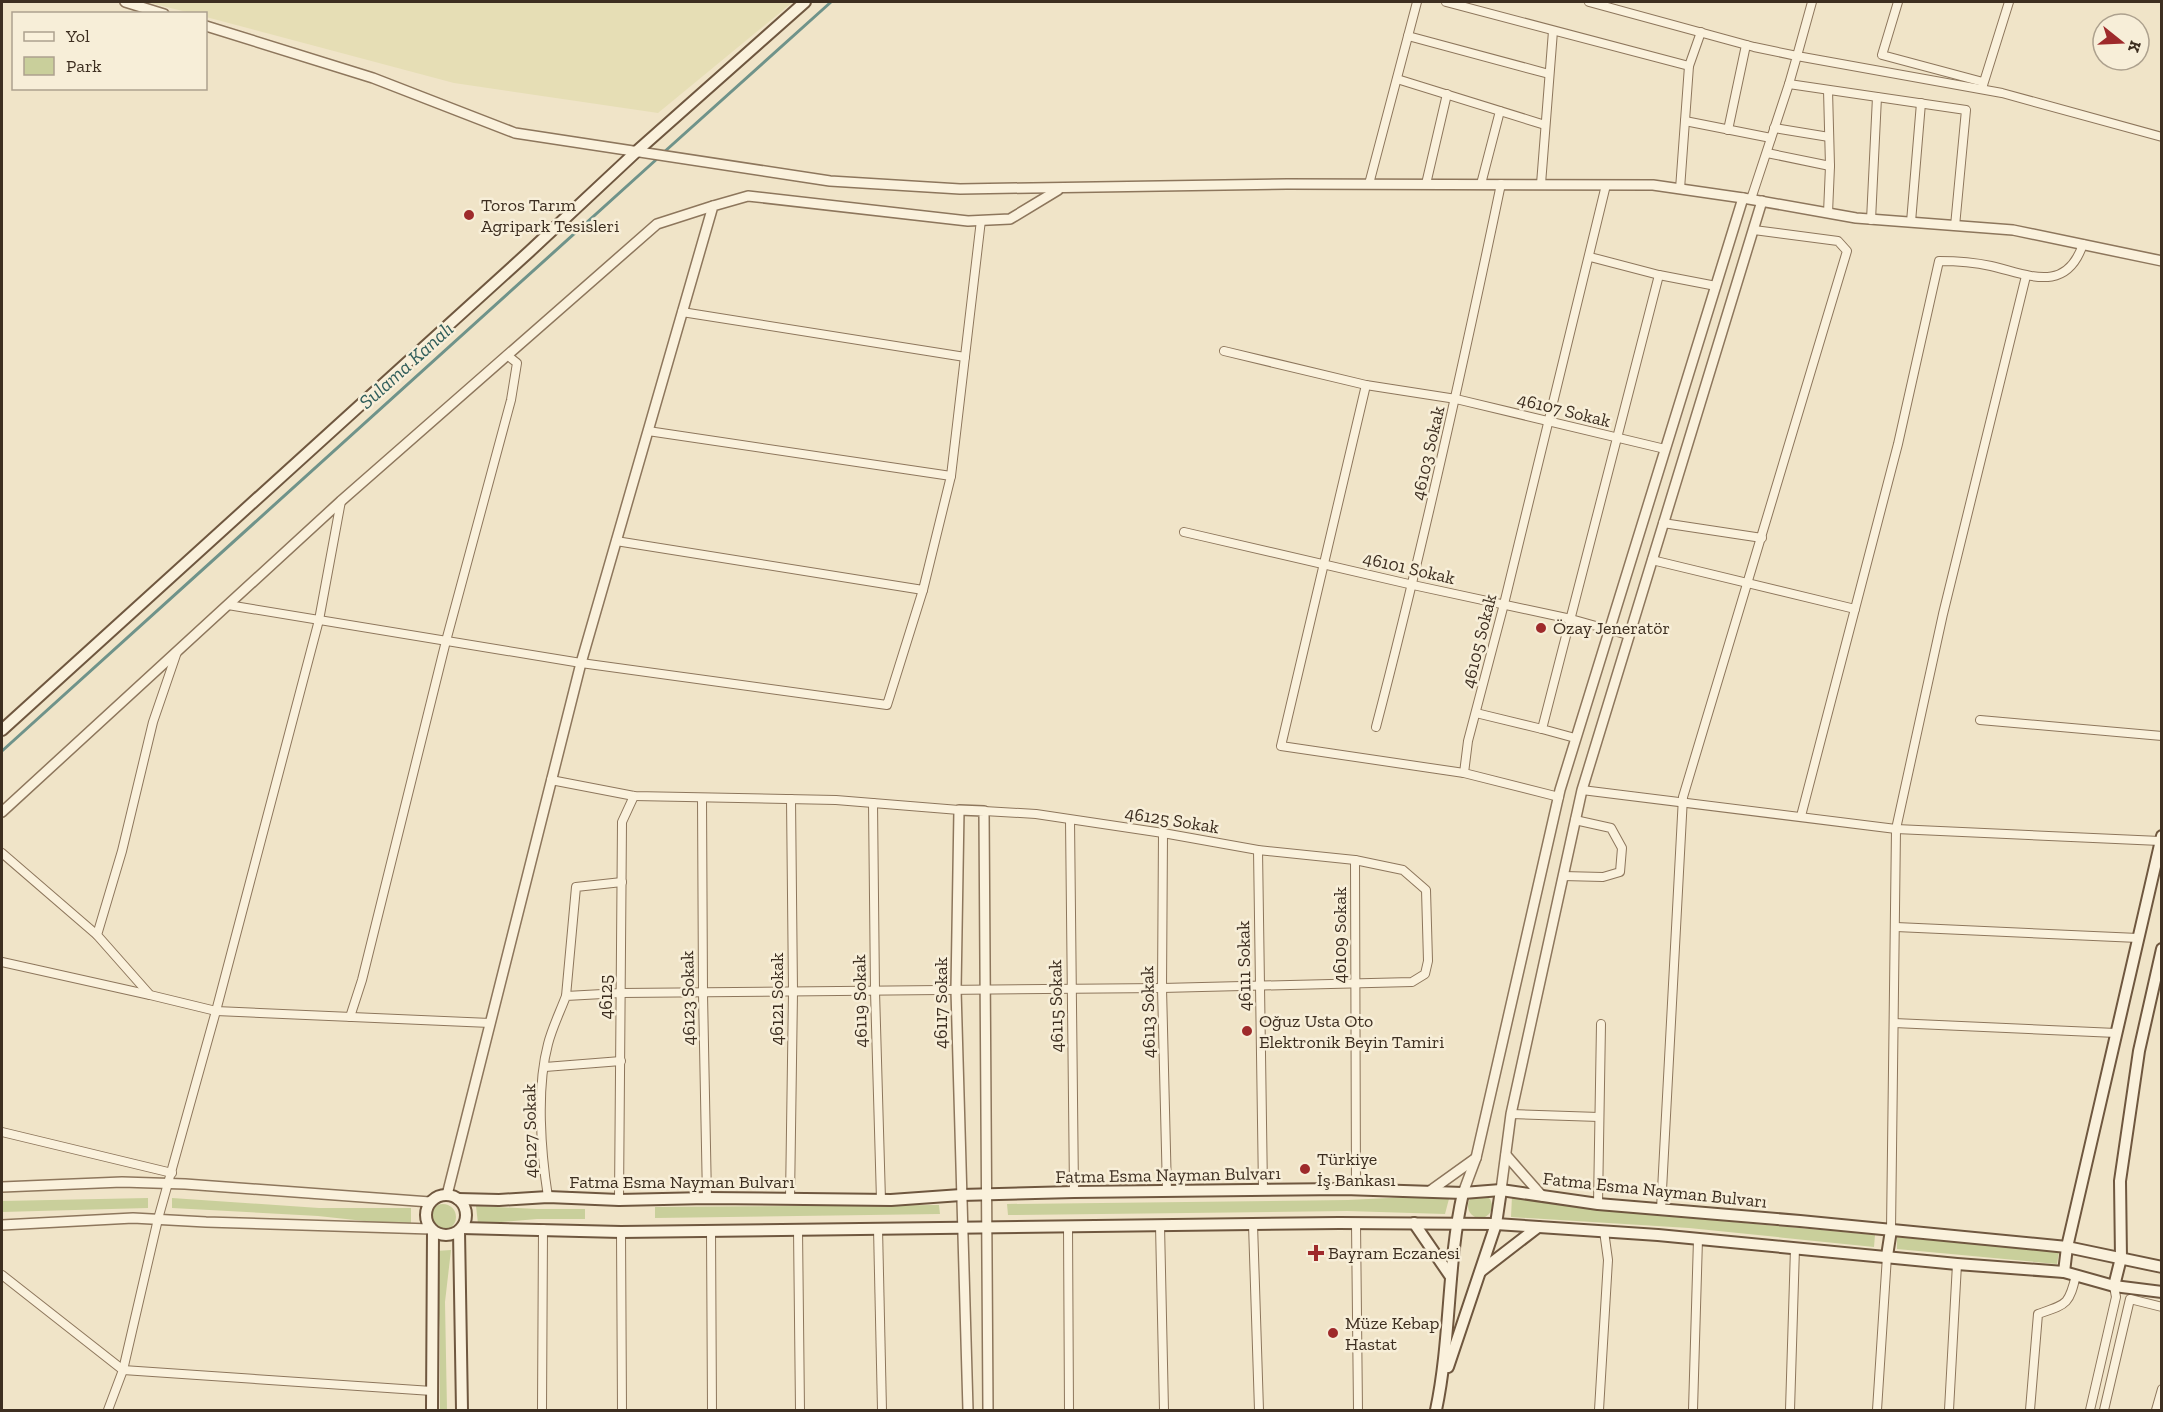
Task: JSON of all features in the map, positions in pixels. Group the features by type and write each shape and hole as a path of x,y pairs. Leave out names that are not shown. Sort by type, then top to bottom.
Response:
{"main road":[{"path":"2,730 531,251 637,151 806,2"},
{"path":"2064,1272 2067,1247 2161,838"},
{"path":"2114,1286 2121,1258 2120,1181 2139,1051 2162,949"},
{"name":"Fatma Esma Nayman Bulvarı","path":"453,1197 499,1200 548,1197 619,1200 707,1198 881,1200 1074,1192 1356,1189 1463,1192 1501,1190 1598,1204 2067,1247 2162,1267"},
{"path":"1442,1382 1496,1224 1501,1190"},
{"path":"1436,1410 1442,1382 1456,1224 1463,1192"},
{"path":"432,1410 432,1231 425,1219 430,1202 441,1195 453,1197 462,1204 466,1216 460,1229 462,1410"},
{"path":"432,1231 446,1236 460,1229 621,1232 1356,1222 1496,1224 1604,1231 2064,1272 2114,1286 2162,1292"},
{"path":"1414,1223 1451,1277"},
{"path":"1481,1272 1538,1227"},
{"path":"1887,1256 1891,1230"}],"street":[{"path":"125,2 158,12"},
{"path":"1369,184 1417,2"},
{"path":"1446,2 1689,66"},
{"path":"1589,2 1746,45 1797,56 1982,86"},
{"path":"1463,1192 1476,1158 1559,796 1575,738 1716,286 1747,199 1767,153 1812,2"},
{"path":"1898,2 1882,55 2002,93 2162,137"},
{"path":"1982,86 2009,2"},
{"path":"207,26 373,78 515,133 830,181 960,189 1369,184 1653,185 1871,220 2013,230 2162,261"},
{"path":"1541,184 1553,31"},
{"path":"1680,189 1689,66 1701,32"},
{"path":"1408,36 1549,74"},
{"path":"1728,130 1746,45"},
{"path":"1396,79 1545,125"},
{"path":"1789,84 1966,110 1955,226"},
{"path":"1828,90 1830,166 1828,213"},
{"path":"1426,184 1447,94"},
{"path":"1871,220 1876,97"},
{"path":"1911,222 1921,103"},
{"path":"1481,184 1500,111"},
{"path":"1685,121 1771,138"},
{"path":"1774,128 1829,137"},
{"path":"1767,153 1830,166"},
{"name":"46103 Sokak","path":"1376,727 1413,585 1502,184"},
{"name":"46105 Sokak","path":"1464,772 1468,741 1590,257 1606,184"},
{"path":"2,812 341,501 657,224 748,196 968,221 1010,219 1060,189"},
{"path":"1501,1190 1511,1114 1582,790 1762,201"},
{"path":"453,1197 490,1023 581,663 713,206"},
{"path":"228,605 581,663 888,705 922,590 951,476 981,220"},
{"path":"1661,1209 1683,797 1847,251 1838,241 1754,230"},
{"path":"1802,816 1898,444 1939,261 1966,261 2041,278 2063,272 2074,262 2082,244"},
{"path":"1590,257 1659,275 1716,286"},
{"path":"1542,729 1659,275"},
{"path":"1891,1230 1896,829 1943,614 2026,276"},
{"path":"682,312 965,357"},
{"name":"46107 Sokak","path":"1224,351 1366,385 1456,399 1665,449"},
{"path":"350,1017 362,980 446,641 511,400 517,363 507,356"},
{"path":"1366,385 1281,746 1464,772 1559,796"},
{"path":"648,431 951,476"},
{"path":"108,1410 123,1370 158,1219 320,620 341,501"},
{"path":"1663,523 1762,538"},
{"name":"46101 Sokak","path":"1184,532 1571,619 1628,635"},
{"path":"616,541 922,590"},
{"path":"1652,560 1855,609"},
{"path":"97,935 122,851 153,722 178,651"},
{"path":"1476,713 1575,738"},
{"path":"1980,720 2162,736"},
{"path":"551,780 634,796 873,802 984,811 988,1410"},
{"path":"1582,790 1896,829 2161,838"},
{"name":"46125","path":"619,1200 622,822 634,796"},
{"name":"46123 Sokak","path":"702,798 707,1198"},
{"name":"46121 Sokak","path":"790,1199 793,992 791,799"},
{"name":"46119 Sokak","path":"873,802 875,992 881,1200"},
{"name":"46117 Sokak","path":"959,810 956,990 968,1410"},
{"name":"46125 Sokak","path":"621,993 875,992 1355,984 1412,982 1425,974 1428,961 1426,890 1403,870 1355,860 1258,850 1036,814 984,811"},
{"name":"46115 Sokak","path":"1070,820 1070,989 1074,1192"},
{"path":"1563,876 1603,877 1620,872 1622,848 1611,828 1575,820"},
{"name":"46113 Sokak","path":"1163,833 1162,988 1167,1191"},
{"name":"46111 Sokak","path":"1258,850 1263,1190"},
{"path":"2,853 97,935 150,994"},
{"name":"46109 Sokak","path":"1355,860 1356,1189"},
{"name":"46127 Sokak","path":"548,1197 541,1115 544,1067 548,1044 566,996 576,887 622,882"},
{"path":"1896,927 2138,938"},
{"path":"2,962 150,994 216,1011 490,1023"},
{"path":"566,996 621,993"},
{"path":"1894,1023 2116,1033"},
{"path":"1598,1204 1601,1024"},
{"path":"544,1067 621,1061"},
{"path":"1511,1114 1599,1117"},
{"path":"2,1132 172,1173"},
{"path":"1506,1155 1542,1196"},
{"path":"1430,1191 1476,1158"},
{"path":"2,1187 123,1182 430,1202"},
{"path":"2,1225 133,1218 432,1231"},
{"path":"1356,1222 1359,1410"},
{"path":"1253,1224 1259,1410"},
{"path":"1160,1225 1164,1410"},
{"path":"1068,1226 1069,1410"},
{"path":"878,1228 882,1410"},
{"path":"542,1410 543,1229"},
{"path":"798,1229 800,1410"},
{"path":"711,1230 712,1410"},
{"path":"1599,1410 1608,1260 1604,1231"},
{"path":"621,1232 622,1410"},
{"path":"1693,1410 1698,1239"},
{"path":"1790,1410 1795,1248"},
{"path":"1877,1410 1887,1256"},
{"path":"1949,1410 1958,1264"},
{"path":"2,1275 123,1370 432,1391"},
{"path":"2030,1410 2038,1314 2064,1305 2072,1294 2076,1275"},
{"path":"2090,1410 2116,1296 2114,1286"},
{"path":"2104,1410 2130,1299 2162,1306"},
{"path":"2156,1410 2162,1389"}],"shaded area":[{"path":"146,2 793,2 658,113 454,83 207,17 207,12 187,12"}],"green space":[{"path":"1480,1194 1488,1198 1492,1206 1488,1214 1480,1218 1472,1214 1468,1206 1472,1198"},
{"path":"1450,1195 1445,1214 1347,1211 1008,1215 1007,1204 1348,1200"},
{"path":"1512,1196 1690,1218 1875,1235 1874,1247 1689,1228 1511,1217"},
{"path":"148,1198 148,1208 2,1212 2,1201"},
{"path":"172,1198 319,1208 411,1208 411,1226 318,1216 172,1208"},
{"path":"443,1204 452,1208 456,1217 452,1226 443,1230 434,1226 430,1217 434,1208"},
{"path":"939,1205 940,1214 655,1218 655,1207"},
{"path":"476,1206 585,1209 585,1219 537,1219 478,1224"},
{"path":"1897,1237 2059,1252 2057,1264 1897,1249"},
{"path":"451,1250 445,1302 447,1410 440,1410 440,1330 435,1251"}],"waterway":[{"name":"Sulama Kanalı","path":"663,153 831,2"},
{"name":"Sulama Kanalı","path":"2,751 658,158"}],"place":[{"name":"Toros Tarım Agripark Tesisleri","path":"469,215"},
{"name":"Özay Jeneratör","path":"1541,628"},
{"name":"Oğuz Usta Oto Elektronik Beyin Tamiri","path":"1247,1031"},
{"name":"Türkiye İş Bankası","path":"1305,1169"},
{"name":"Bayram Eczanesi","path":"1316,1253"},
{"name":"Müze Kebap Hastat","path":"1333,1333"}]}
